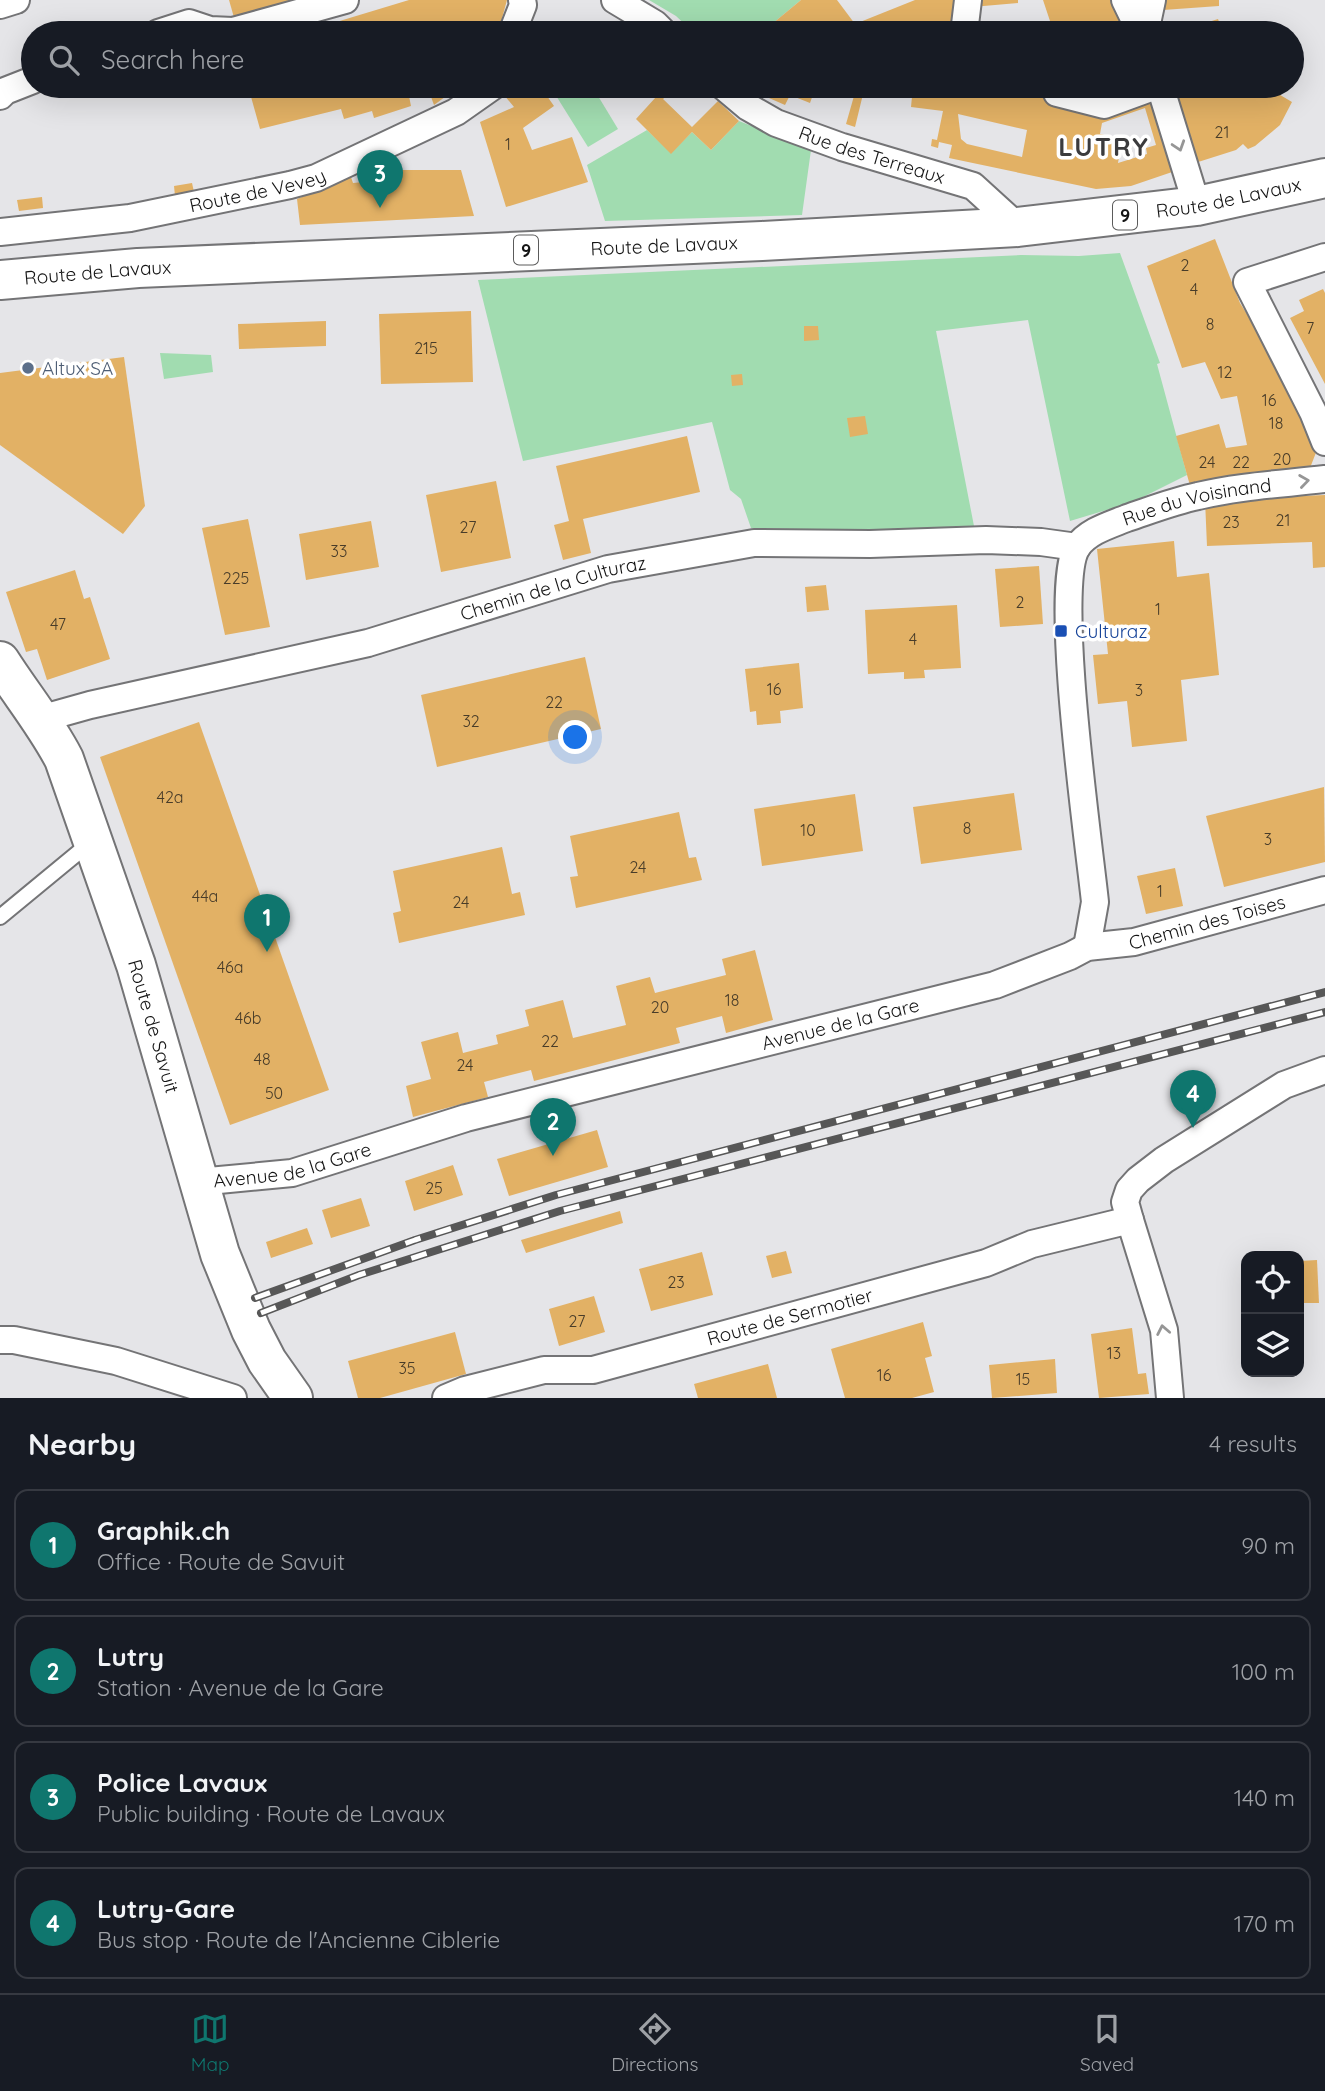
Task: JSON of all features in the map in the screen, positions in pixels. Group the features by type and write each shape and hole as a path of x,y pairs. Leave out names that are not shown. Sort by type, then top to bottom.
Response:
{"main road":[{"name":"Route de Lavaux","path":"0,280 138,268 1018,227 1197,206 1325,178"},
{"name":"Route de Savuit","path":"4,675 40,719 64,759 136,965 220,1254 251,1331 267,1361 293,1398"}],"street":[{"path":"0,5 16,0"},
{"path":"269,21 345,0"},
{"path":"517,21 523,5 522,0"},
{"path":"615,0 649,21"},
{"path":"965,21 968,0"},
{"path":"1125,0 1136,21"},
{"path":"1146,21 1152,0"},
{"path":"0,96 21,85"},
{"name":"Route de Vevey","path":"0,232 130,218 290,186 316,178 456,113 476,98"},
{"name":"Rue des Terreaux","path":"737,98 776,123 842,147 974,186 1018,227"},
{"path":"1077,98 1104,105 1124,98"},
{"path":"1162,98 1197,206"},
{"path":"1325,257 1247,282 1313,412 1325,442"},
{"name":"Rue du Voisinand","path":"1077,547 1091,534 1105,527 1165,504 1200,495 1325,479"},
{"name":"Chemin de la Culturaz","path":"40,719 90,705 368,643 608,569 754,543 870,544 986,540 1041,542 1077,547"},
{"path":"1077,547 1071,566 1068,622 1095,902 1087,947"},
{"name":"Chemin des Toises","path":"1087,947 1134,942 1325,890"},
{"name":"Avenue de la Gare","path":"198,1182 292,1172 466,1118 995,985 1087,947"},
{"path":"1170,1398 1164,1330 1129,1220 1125,1202 1129,1190 1164,1160 1284,1085 1325,1070"},
{"name":"Route de Sermotier","path":"446,1398 465,1390 544,1370 593,1370 973,1266 1032,1244 1129,1220"},
{"path":"0,1340 14,1340 116,1362 233,1398"}],"lane":[{"path":"0,916 92,841"}],"green space":[{"path":"649,0 801,0 776,21 681,21"},
{"path":"557,98 599,98 618,129 588,147"},
{"path":"739,121 811,150 802,215 605,221 587,165 647,130 671,153 692,132 711,150"},
{"path":"1120,253 1160,363 1157,364 1187,475 1133,502 1070,521 1028,320 936,331 974,526 868,531 751,528 741,499 730,490 712,422 523,461 478,280 1021,255 1079,256"},
{"path":"160,353 211,355 213,372 164,379"}],"building":[{"path":"229,0 306,0 235,21"},
{"path":"409,0 507,0 501,21 340,21"},
{"path":"801,0 837,0 853,21 776,21"},
{"path":"915,0 959,0 958,21 862,21"},
{"path":"973,0 1018,0 1018,3 972,7"},
{"path":"1043,0 1121,0 1127,21 1050,21"},
{"path":"1161,0 1219,0 1219,6 1163,10"},
{"path":"251,98 409,98 411,106 374,118 372,111 344,119 341,109 260,129"},
{"path":"431,98 444,98 434,105"},
{"path":"506,98 548,98 554,106 523,128 532,150 572,137 588,182 506,207 480,122 514,107"},
{"path":"655,98 664,98 692,127 718,101 739,121 711,150 692,132 671,154 636,119"},
{"path":"769,98 788,98 785,105"},
{"path":"798,98 812,98 810,103"},
{"path":"853,98 862,98 855,127 846,124"},
{"path":"912,98 1060,98 1104,110 1138,98 1154,98 1178,170 1131,186 1096,189 949,158 952,145 939,142 938,148 931,146 932,139 937,140 943,111 911,107","holes":["1145,108 1156,145 1146,148 1147,154 1118,163 1122,139 1100,134 1102,123","958,114 1027,130 1022,157 967,144 961,139"]},
{"path":"1176,98 1285,98 1292,102 1280,125 1255,146 1248,149 1243,144 1236,150 1195,163"},
{"path":"383,170 461,170 474,216 300,225 297,199 351,177 353,183 384,180"},
{"path":"192,183 194,192 175,196 174,186"},
{"path":"42,197 43,208 19,211 17,200"},
{"path":"1215,239 1240,303 1303,404 1317,450 1310,468 1191,489 1176,436 1219,424 1226,448 1247,445 1237,396 1221,399 1205,362 1182,368 1147,266"},
{"path":"1323,289 1325,384 1290,318 1304,311 1299,300"},
{"path":"471,311 473,382 381,384 379,314"},
{"path":"326,321 326,346 239,349 238,324"},
{"path":"804,326 818,326 819,340 804,341"},
{"path":"124,357 145,506 123,534 0,445 0,373"},
{"path":"742,374 743,385 732,386 731,375"},
{"path":"865,416 868,434 850,437 847,418"},
{"path":"687,436 700,492 583,519 591,553 563,560 554,525 569,521 556,466"},
{"path":"496,481 511,558 441,572 426,495"},
{"path":"1325,495 1325,567 1313,568 1312,542 1207,546 1205,500"},
{"path":"248,519 270,627 225,635 202,528"},
{"path":"371,521 379,567 306,580 299,534"},
{"path":"1174,541 1177,577 1209,573 1219,675 1181,680 1187,741 1132,747 1127,701 1098,704 1093,655 1108,654 1097,549"},
{"path":"1039,566 1043,624 1000,627 995,569"},
{"path":"75,570 84,599 90,597 110,659 47,680 37,649 26,652 6,592"},
{"path":"826,585 829,610 807,612 805,587"},
{"path":"957,605 961,668 924,670 925,678 904,679 904,672 868,674 865,610"},
{"path":"585,657 601,729 437,767 421,695"},
{"path":"799,663 803,708 780,711 781,723 757,725 756,711 750,712 745,669"},
{"path":"199,722 329,1090 230,1125 100,757"},
{"path":"1324,787 1325,862 1224,887 1206,816"},
{"path":"1014,793 1022,850 921,864 913,807"},
{"path":"855,794 863,851 762,866 754,809"},
{"path":"679,812 689,858 696,857 702,880 576,908 570,877 578,876 570,836"},
{"path":"502,847 512,894 520,892 525,915 399,943 393,913 401,911 393,871"},
{"path":"1175,868 1183,906 1146,914 1137,876"},
{"path":"755,950 773,1020 726,1033 722,1016 676,1028 680,1043 534,1081 531,1070 484,1082 488,1097 413,1117 406,1086 431,1079 421,1042 458,1032 463,1053 498,1044 496,1035 529,1026 525,1010 563,1000 573,1038 626,1025 616,986 650,977 655,993 726,975 722,959"},
{"path":"597,1130 608,1167 509,1196 497,1159"},
{"path":"453,1165 463,1195 414,1211 405,1181"},
{"path":"361,1198 370,1226 331,1238 322,1210"},
{"path":"620,1211 623,1223 526,1253 521,1240"},
{"path":"307,1228 313,1244 271,1258 266,1242"},
{"path":"786,1251 792,1273 772,1278 766,1256"},
{"path":"702,1252 713,1295 651,1311 639,1269"},
{"path":"1317,1260 1319,1303 1304,1303 1304,1261"},
{"path":"594,1296 605,1332 559,1346 549,1309"},
{"path":"923,1322 932,1356 925,1358 934,1392 912,1398 845,1398 831,1349"},
{"path":"1132,1328 1138,1374 1146,1373 1149,1394 1099,1398 1091,1334"},
{"path":"455,1332 466,1374 380,1398 358,1398 348,1361"},
{"path":"1055,1359 1057,1393 992,1398 989,1365"},
{"path":"768,1364 777,1398 698,1398 694,1384"}],"railway":[{"path":"255,1298 415,1240 556,1195 1325,992"},
{"path":"261,1313 359,1275 560,1211 1325,1012"}],"place":[{"name":"Police Lavaux","path":"380,208"},
{"name":"Altux SA","path":"28,368"},
{"name":"Culturaz","path":"1061,631"},
{"name":"Graphik.ch","path":"267,952"},
{"name":"Lutry-Gare","path":"1193,1128"},
{"name":"Lutry","path":"553,1156"}],"district":[{"name":"LUTRY","path":"1104,146"}]}
